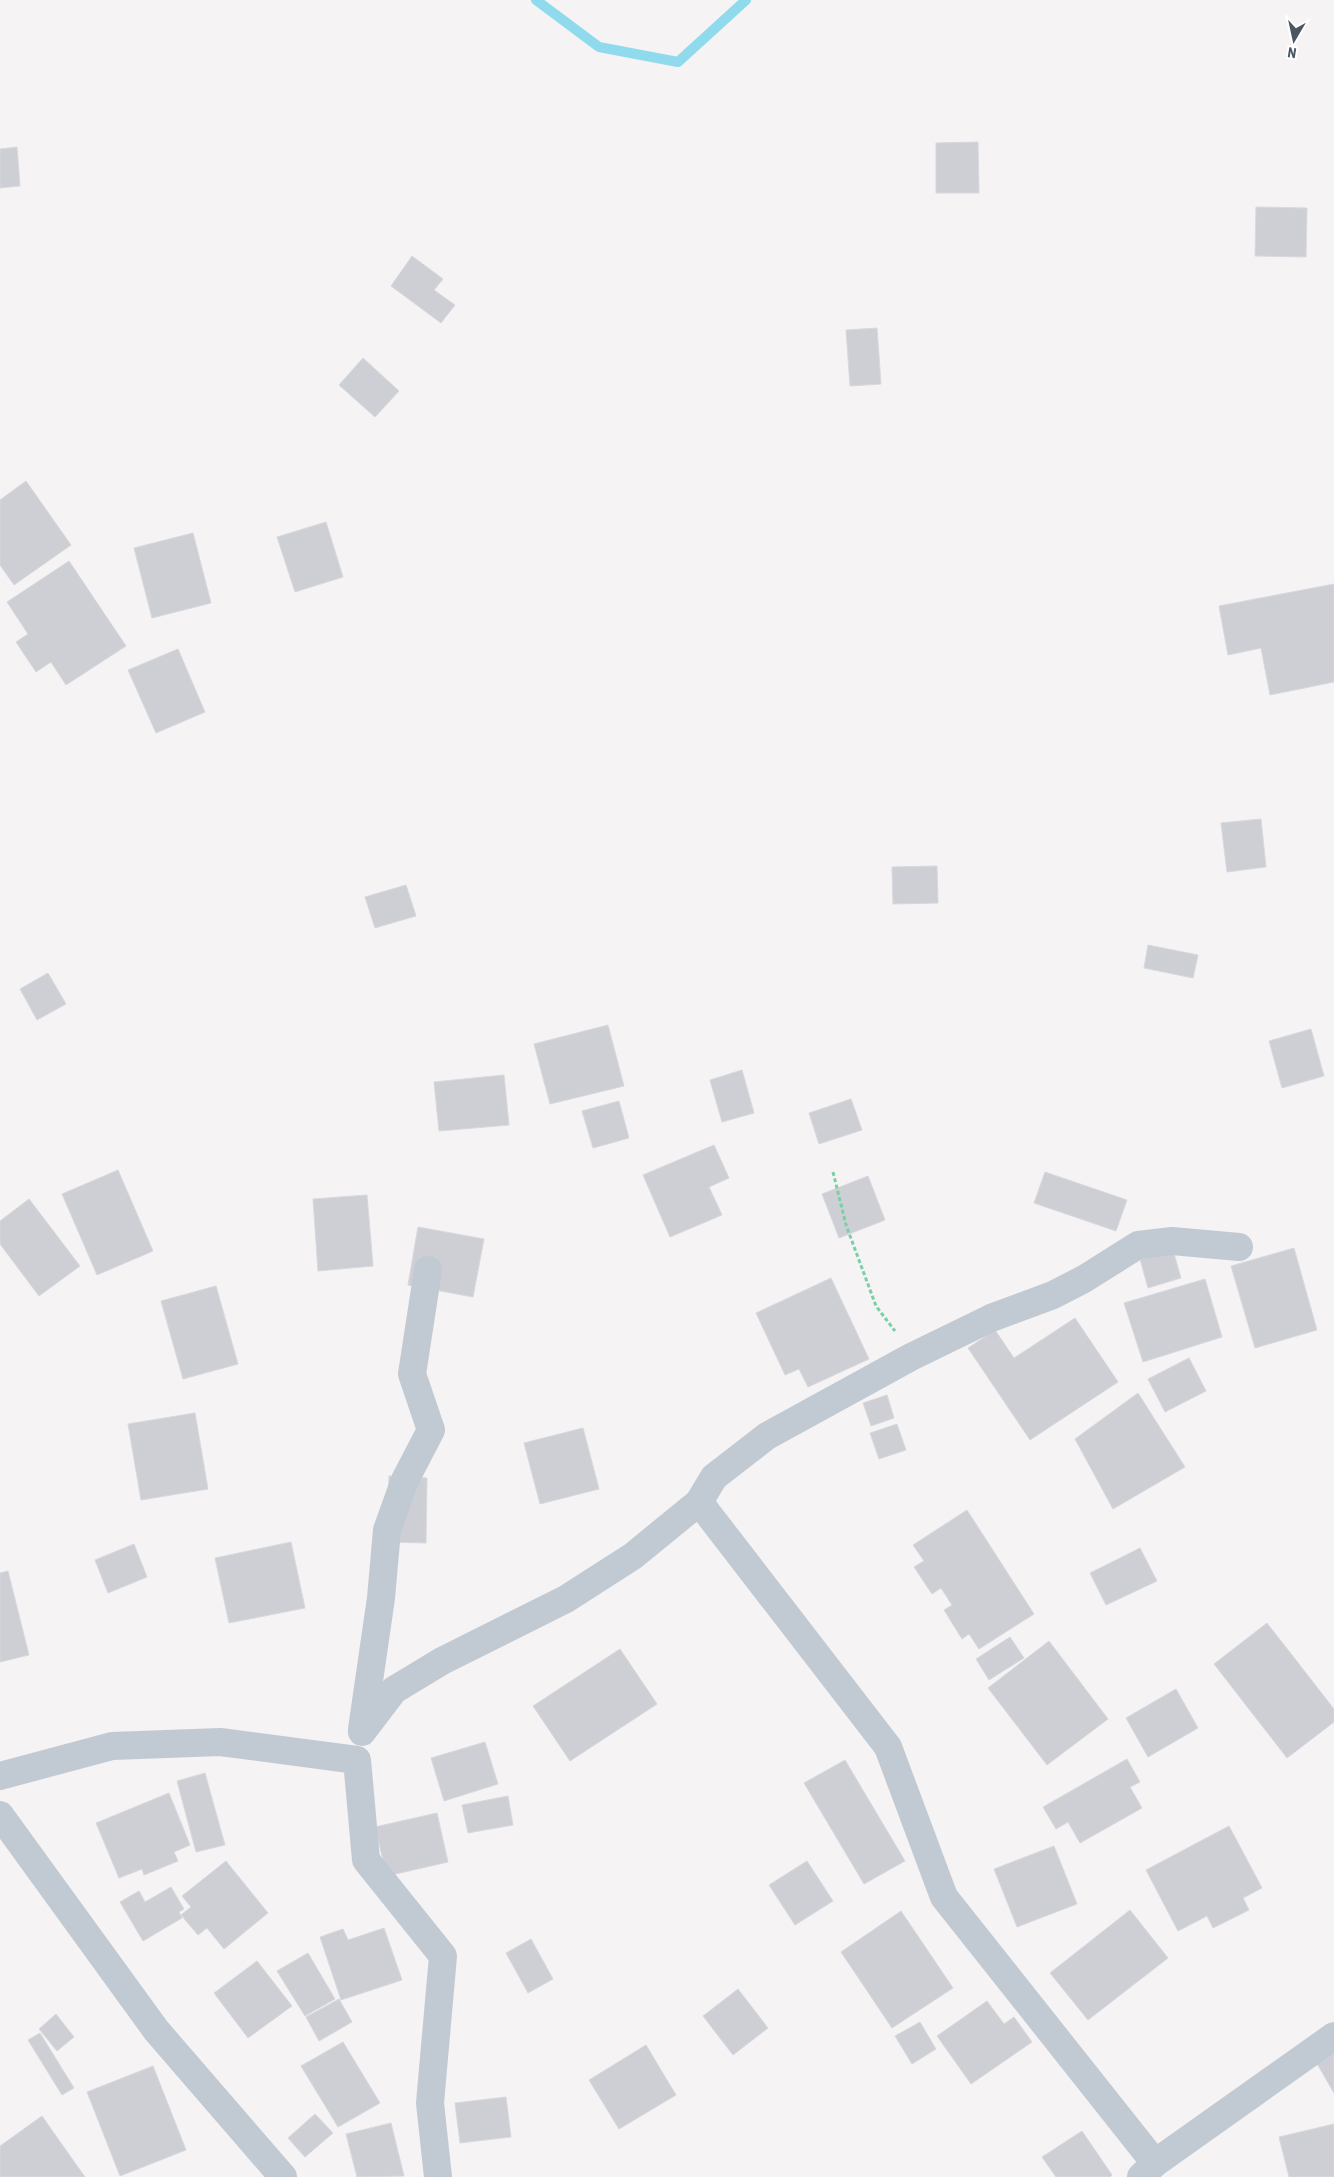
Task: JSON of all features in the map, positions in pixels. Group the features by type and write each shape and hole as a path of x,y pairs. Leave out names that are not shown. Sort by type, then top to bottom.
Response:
{"street":[{"path":"362,1732 394,1690 442,1661 566,1599 632,1556 699,1502 714,1478 767,1436 911,1357 991,1318 1053,1295 1084,1279 1138,1245 1172,1241 1239,1247"},
{"path":"428,1270 412,1374 431,1430 405,1480 387,1530 381,1598 357,1760 366,1860 443,1956 430,2103 438,2177"},
{"path":"699,1502 888,1747 944,1897 1148,2170 1334,2036"},
{"path":"0,1776 112,1746 220,1742 357,1760"},
{"path":"0,1815 156,2030 283,2177"}],"path":[{"path":"833,1172 846,1225 876,1306 895,1331 911,1357"}],"building":[{"path":"978,142 979,193 936,193 936,143"},
{"path":"17,147 20,186 0,188 0,149"},
{"path":"1256,207 1307,208 1306,257 1255,256"},
{"path":"412,256 443,279 434,290 455,305 441,323 391,286"},
{"path":"877,328 881,384 850,386 846,330"},
{"path":"363,358 399,391 375,417 339,385"},
{"path":"26,481 71,545 14,585 0,565 0,500"},
{"path":"326,522 343,577 295,592 277,537"},
{"path":"193,533 211,603 152,618 134,548"},
{"path":"69,561 126,646 66,685 51,662 36,672 16,642 28,634 7,602"},
{"path":"1334,584 1334,682 1270,695 1261,648 1228,655 1219,606"},
{"path":"178,649 205,712 156,733 128,670"},
{"path":"1261,819 1266,867 1227,872 1221,823"},
{"path":"937,866 938,903 893,904 892,867"},
{"path":"406,885 416,916 375,928 365,897"},
{"path":"1148,945 1198,955 1193,978 1144,968"},
{"path":"48,973 66,1004 37,1020 20,989"},
{"path":"608,1025 624,1086 550,1104 534,1044"},
{"path":"1311,1029 1324,1076 1282,1088 1269,1041"},
{"path":"742,1070 754,1113 722,1122 710,1080"},
{"path":"504,1075 509,1125 439,1131 434,1082"},
{"path":"851,1099 862,1130 819,1144 809,1113"},
{"path":"619,1101 629,1138 593,1148 582,1111"},
{"path":"714,1145 729,1178 709,1187 722,1215 670,1237 643,1175"},
{"path":"118,1170 153,1251 97,1275 62,1194"},
{"path":"1045,1172 1127,1200 1116,1231 1034,1203"},
{"path":"868,1176 885,1220 839,1238 822,1194"},
{"path":"367,1195 373,1266 318,1271 313,1199"},
{"path":"29,1199 80,1266 39,1296 0,1244 0,1221"},
{"path":"418,1227 484,1239 473,1297 408,1285"},
{"path":"1294,1248 1317,1330 1255,1348 1231,1266"},
{"path":"1173,1250 1181,1278 1148,1288 1140,1259"},
{"path":"831,1278 869,1359 808,1387 799,1369 785,1375 756,1313"},
{"path":"1205,1279 1222,1337 1143,1362 1124,1303"},
{"path":"216,1286 238,1364 183,1379 161,1301"},
{"path":"1075,1318 1118,1382 1030,1440 968,1348 995,1330 1014,1358"},
{"path":"1189,1358 1206,1391 1165,1412 1148,1379"},
{"path":"1138,1393 1185,1467 1113,1509 1075,1439"},
{"path":"887,1395 894,1418 871,1426 863,1403"},
{"path":"195,1413 208,1489 141,1500 128,1424"},
{"path":"897,1424 906,1450 879,1459 870,1433"},
{"path":"583,1428 599,1489 540,1504 524,1443"},
{"path":"389,1476 427,1478 426,1543 387,1542"},
{"path":"967,1510 1034,1614 979,1649 969,1634 962,1639 944,1610 952,1605 941,1588 932,1594 914,1567 924,1561 913,1545"},
{"path":"291,1542 305,1608 229,1623 215,1558"},
{"path":"134,1544 147,1577 108,1593 95,1560"},
{"path":"1140,1548 1157,1581 1106,1605 1090,1573"},
{"path":"8,1571 29,1655 0,1662 0,1573"},
{"path":"1267,1623 1334,1709 1334,1722 1287,1758 1214,1664"},
{"path":"1010,1637 1024,1658 989,1680 976,1659"},
{"path":"1049,1641 1108,1719 1047,1765 988,1688"},
{"path":"620,1649 657,1704 570,1761 533,1706"},
{"path":"1176,1689 1198,1728 1148,1757 1126,1718"},
{"path":"485,1742 498,1784 444,1801 431,1758"},
{"path":"1127,1759 1140,1782 1130,1787 1142,1808 1080,1843 1068,1822 1056,1829 1043,1807"},
{"path":"845,1760 905,1861 864,1884 804,1783"},
{"path":"205,1773 225,1845 196,1852 177,1781"},
{"path":"169,1793 190,1845 174,1852 178,1861 144,1875 142,1869 119,1878 96,1823"},
{"path":"508,1796 513,1825 468,1833 462,1805"},
{"path":"437,1813 448,1862 387,1876 375,1827"},
{"path":"1229,1826 1262,1888 1243,1898 1249,1910 1213,1928 1207,1916 1178,1931 1146,1870"},
{"path":"1054,1846 1077,1904 1017,1927 994,1869"},
{"path":"226,1861 268,1913 224,1949 207,1928 198,1935 181,1915 191,1907 182,1896"},
{"path":"807,1861 833,1901 795,1925 769,1885"},
{"path":"171,1887 184,1909 179,1912 182,1918 143,1941 120,1902 139,1891 145,1902"},
{"path":"1130,1910 1168,1958 1088,2020 1050,1973"},
{"path":"901,1911 953,1988 892,2028 841,1952"},
{"path":"384,1928 402,1980 341,2000 320,1937 343,1929 348,1940"},
{"path":"531,1939 553,1979 528,1993 506,1953"},
{"path":"308,1953 335,1999 305,2016 277,1971"},
{"path":"257,1961 292,2006 248,2038 214,1993"},
{"path":"738,1989 768,2028 733,2055 703,2016"},
{"path":"339,1999 352,2022 319,2041 306,2017"},
{"path":"987,2001 1004,2024 1014,2017 1032,2042 971,2084 937,2036"},
{"path":"56,2014 74,2037 57,2051 39,2029"},
{"path":"920,2022 936,2049 912,2064 895,2036"},
{"path":"40,2033 74,2088 62,2095 28,2040"},
{"path":"343,2042 380,2103 338,2127 301,2066"},
{"path":"646,2045 676,2095 619,2129 589,2080"},
{"path":"1334,2052 1334,2093 1316,2062"},
{"path":"153,2066 186,2150 120,2176 87,2092"},
{"path":"506,2097 511,2137 460,2143 455,2103"},
{"path":"315,2114 333,2133 305,2157 288,2138"},
{"path":"42,2116 85,2177 0,2177 0,2146"},
{"path":"391,2123 404,2176 357,2177 346,2134"},
{"path":"1334,2124 1334,2177 1289,2177 1279,2137"},
{"path":"1082,2131 1112,2175 1110,2177 1056,2177 1042,2157"}],"waterway":[{"path":"536,0 599,47 678,62 746,0"}]}
